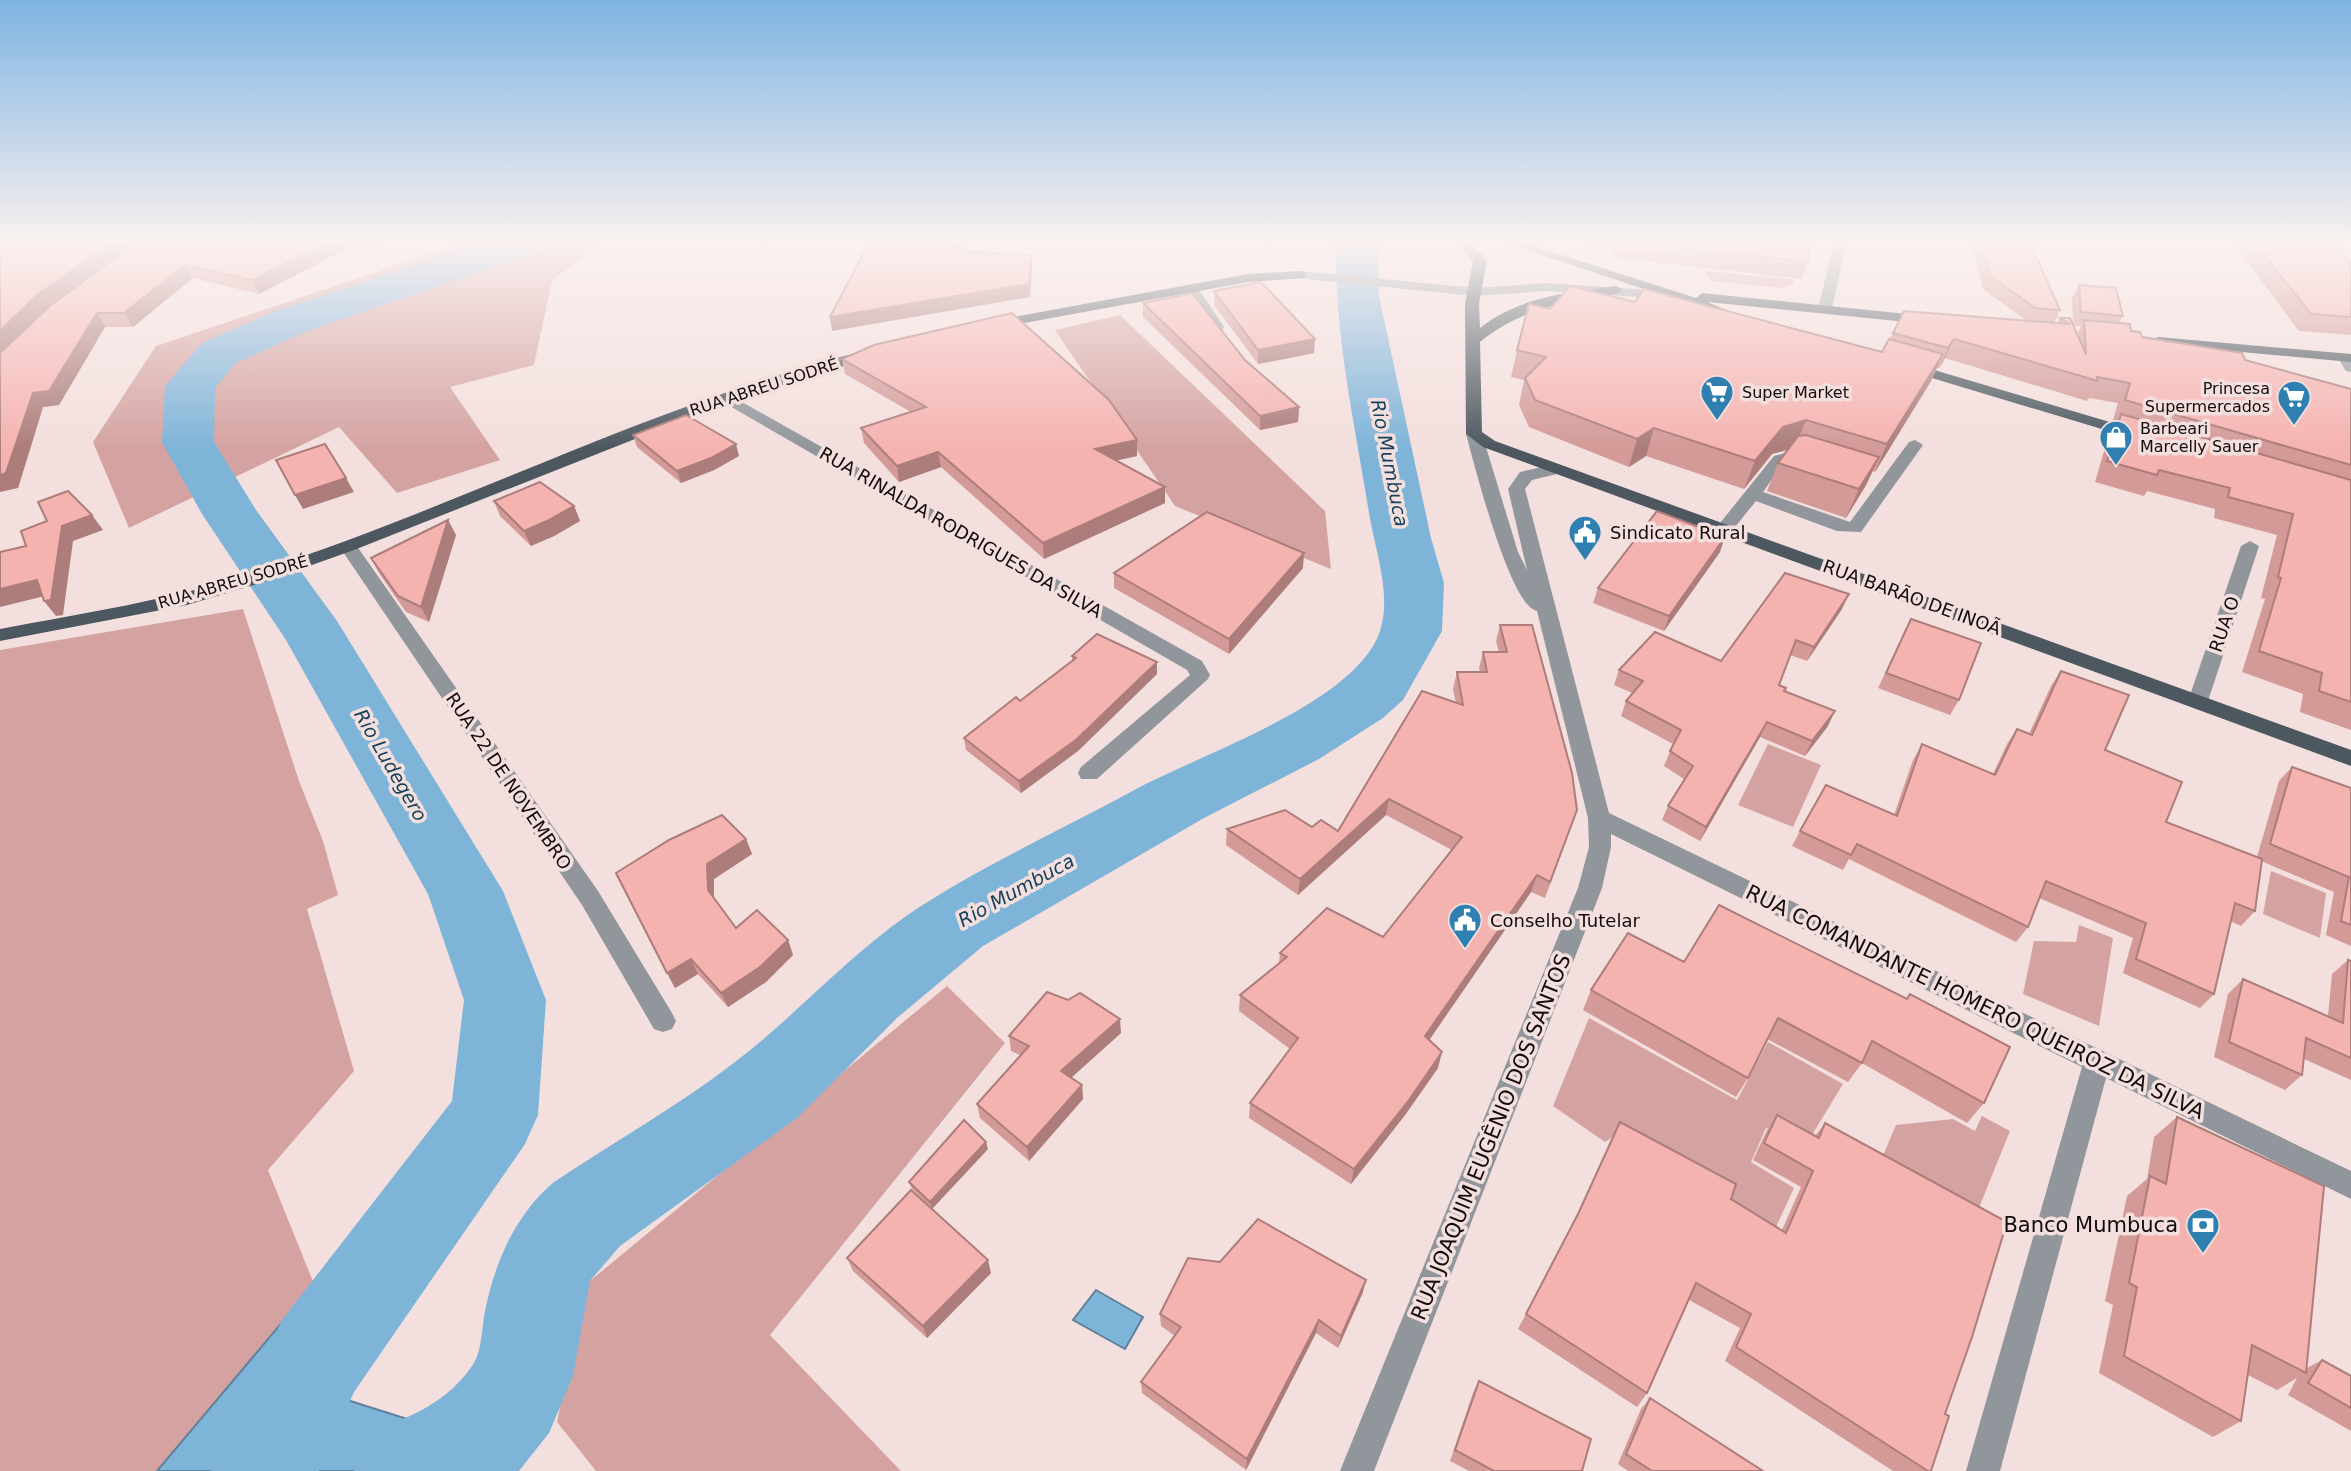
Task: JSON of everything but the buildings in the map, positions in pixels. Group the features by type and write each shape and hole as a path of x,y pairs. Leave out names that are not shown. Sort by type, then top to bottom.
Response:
{"main road":[{"path":"975,329 1066,312"},
{"name":"RUA JOAQUIM EUGÊNIO DOS SANTOS","path":"1474,312 1474,433"},
{"path":"1472,341 1499,319 1514,312"},
{"path":"1724,312 1741,317"},
{"path":"1850,312 1948,322"},
{"path":"2138,340 2349,361"},
{"name":"RUA ABREU SODRÉ","path":"0,635 163,604 260,578 726,398 883,350"},
{"path":"1891,361 2155,440"},
{"name":"RUA BARÃO DE INOÃ","path":"1474,433 1489,444 1555,470 1725,528 2351,758"}],"street":[{"path":"1207,312 1223,336"},
{"name":"RUA RINALDA RODRIGUES DA SILVA","path":"726,398 1195,666 1200,675 1198,679 1089,773"},
{"name":"RUA JOAQUIM EUGÊNIO DOS SANTOS","path":"1474,433 1509,552 1552,636"},
{"path":"1753,494 1843,527 1855,528 1881,482 1915,445"},
{"path":"1725,528 1780,459 1796,455 1822,463"},
{"name":"RUA JOAQUIM EUGÊNIO DOS SANTOS","path":"1357,1471 1590,888 1600,848 1599,818 1516,489 1526,476 1555,470"},
{"name":"RUA 22 DE NOVEMBRO","path":"348,546 590,898 663,1021"},
{"name":"RUA O","path":"2198,701 2250,546"},
{"name":"RUA COMANDANTE HOMERO QUEIROZ DA SILVA","path":"1599,818 2351,1185"},
{"path":"1983,1471 2047,1250 2097,1061"}],"shaded area":[{"path":"259,312 545,312 534,365 450,387 500,460 397,493 339,427 129,528 93,442 156,346"},
{"path":"1120,315 1325,511 1331,569 1175,506 1055,330"},
{"path":"243,609 299,781 323,841 338,895 307,909 354,1071 268,1170 314,1284 157,1471 0,1471 0,650"},
{"path":"1768,744 1821,765 1793,827 1738,805"},
{"path":"2271,871 2326,893 2320,938 2263,914"},
{"path":"2079,925 2113,938 2099,1026 2023,994 2034,941 2076,942"},
{"path":"947,986 1005,1043 770,1335 901,1471 596,1471 557,1422 585,1285"},
{"path":"1589,1018 1737,1100 1768,1042 1843,1084 1804,1148 1766,1128 1751,1162 1794,1188 1770,1240 1615,1135 1605,1142 1553,1106"},
{"path":"1982,1116 2010,1131 1976,1215 1881,1160 1896,1125 1953,1119 1975,1131"}],"water":[{"path":"354,1237 387,1292 344,1399 433,1427 471,1471 157,1471"},
{"path":"1096,1290 1143,1317 1125,1349 1073,1320"}],"waterway":[{"name":"Rio Ludegero","path":"265,1471 318,1356 494,1115 505,1000 465,891 315,635 230,514 188,442 190,386 219,353 319,312"},
{"name":"Rio Mumbuca","path":"408,1471 450,1456 485,1430 500,1414 522,1376 537,1298 547,1265 564,1237 587,1214 766,1090 868,993 955,924 1179,799 1295,742 1360,702 1380,684 1411,631 1414,583 1402,538 1360,312"}],"place":[{"name":"Super Market","path":"1717,422"},
{"name":"Princesa Supermercados","path":"2294,427"},
{"name":"Barbeari Marcelly Sauer","path":"2116,467"},
{"name":"Sindicato Rural","path":"1585,562"},
{"name":"Conselho Tutelar","path":"1465,950"},
{"name":"Banco Mumbuca","path":"2203,1255"}]}
